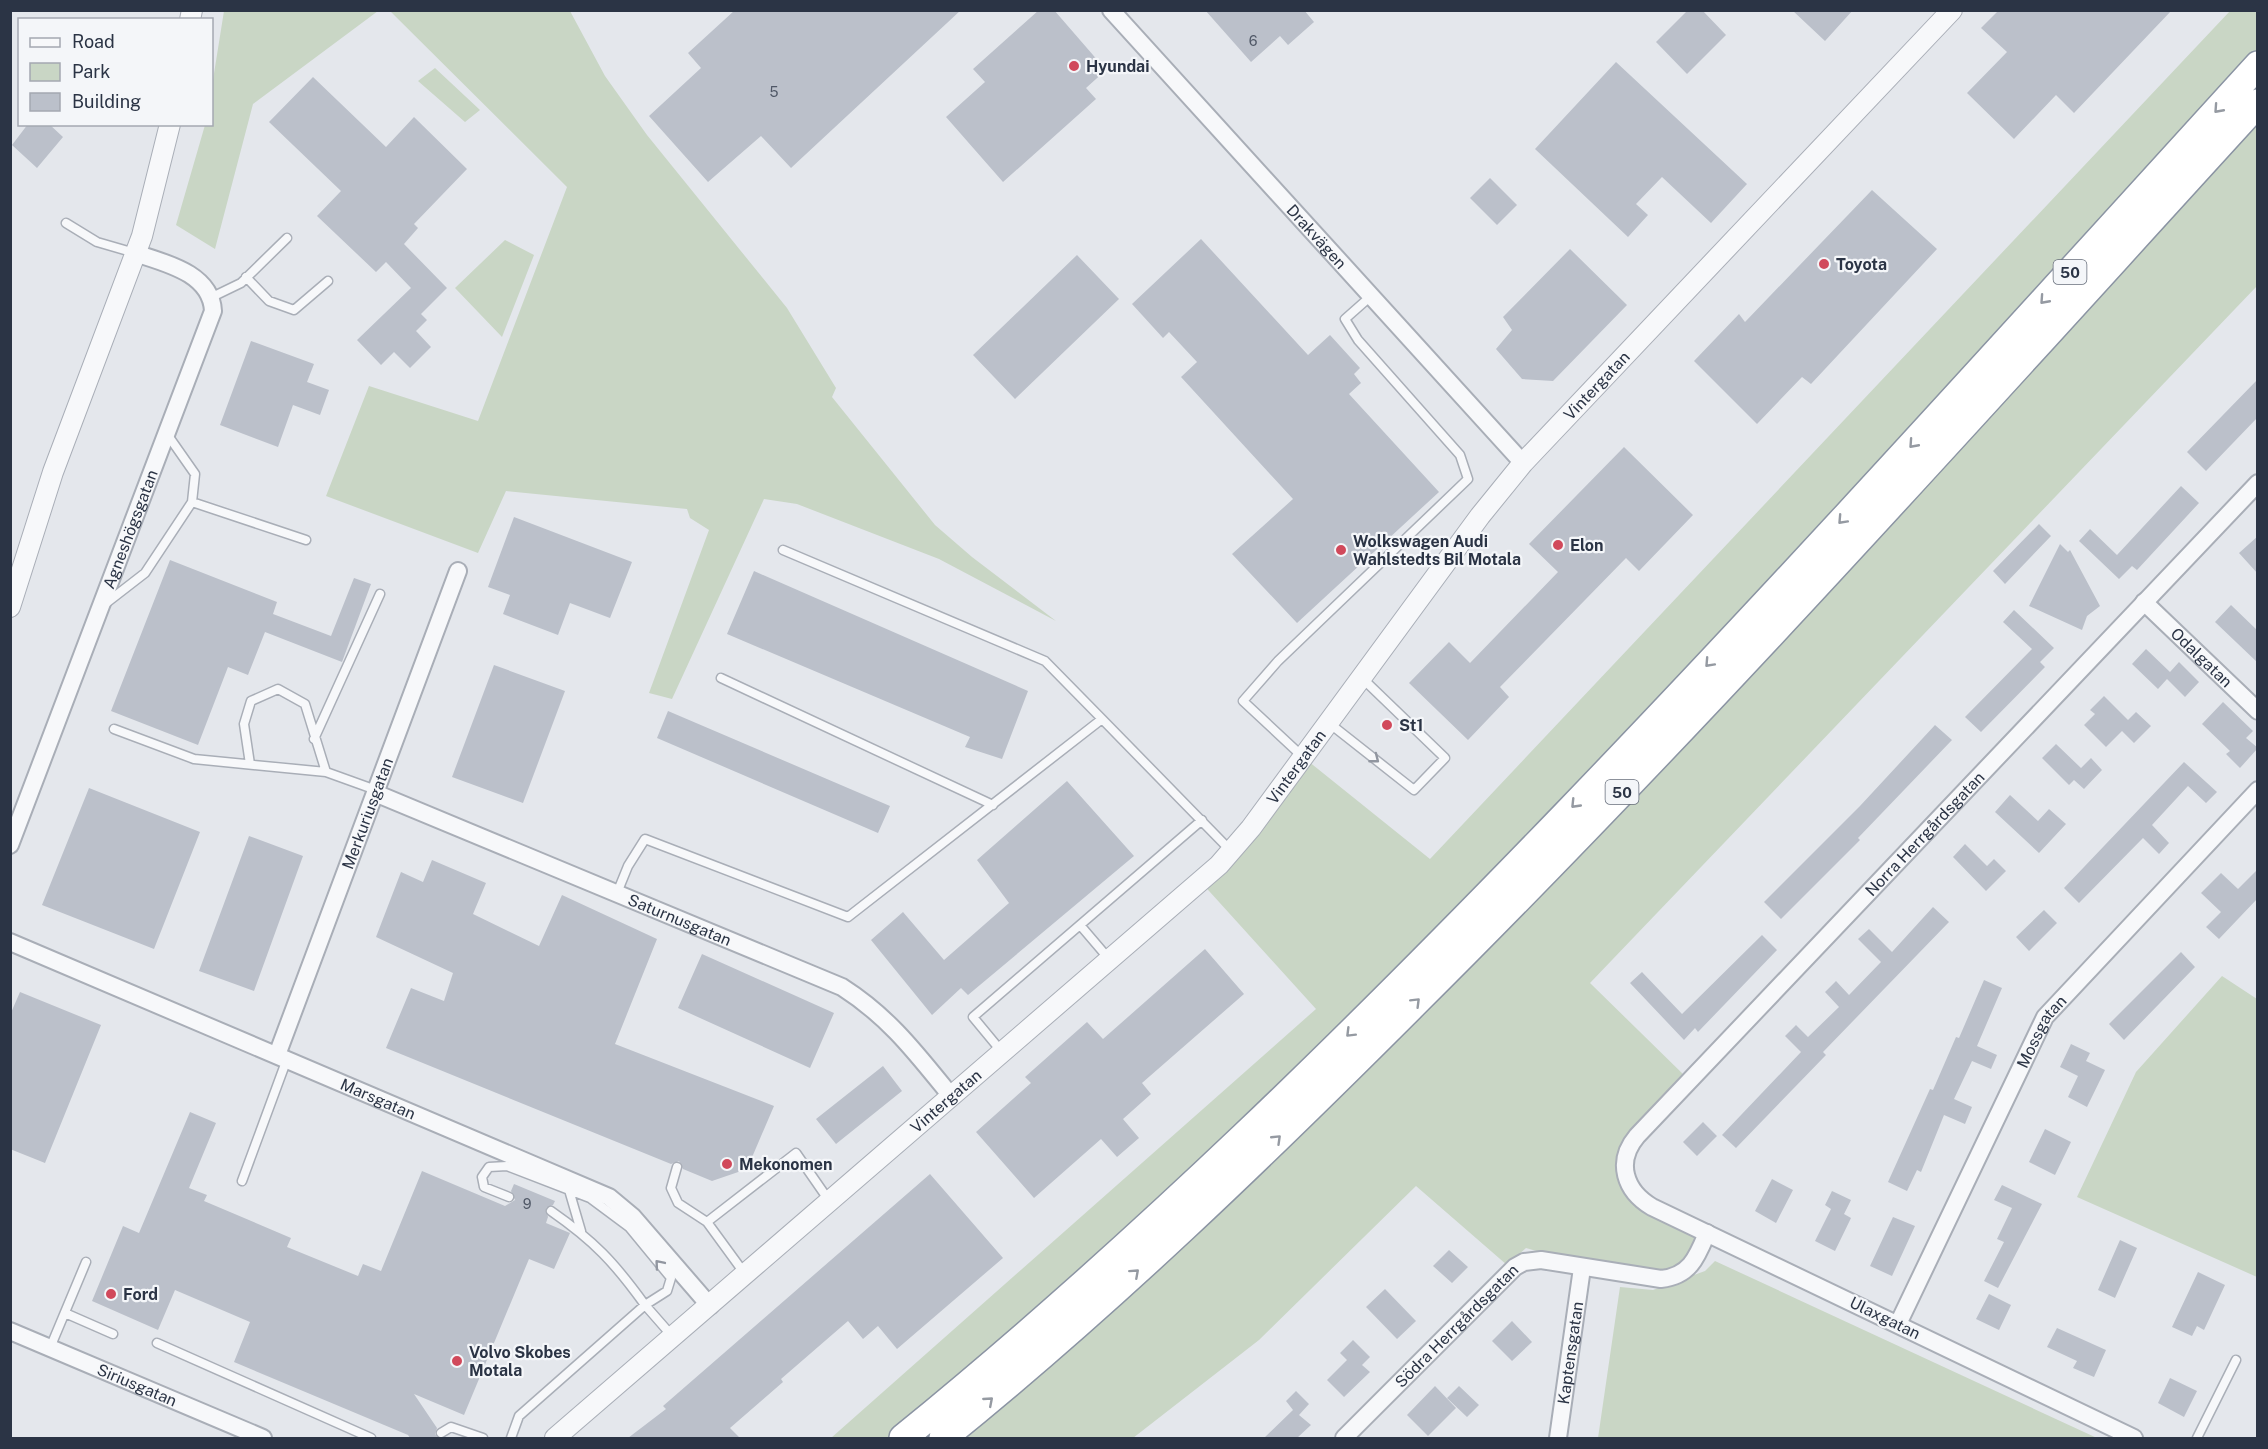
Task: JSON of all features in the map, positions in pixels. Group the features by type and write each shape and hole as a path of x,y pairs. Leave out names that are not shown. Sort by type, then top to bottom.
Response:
{"highway":[{"name":"50","path":"903,1438 1134,1240 1304,1078 1486,897 1874,486 2258,65"},
{"name":"50","path":"943,1438 1135,1274 1231,1185 1503,916 1679,733 2258,103"}],"street":[{"name":"Drakvägen","path":"1111,10 1523,463"},
{"name":"Vintergatan","path":"555,1438 830,1202 1232,851 1329,723 1480,516 1523,463 1952,10"},
{"path":"10,607 53,472 146,222 170,126"},
{"path":"135,253 185,272 203,286 210,298"},
{"name":"Agneshögsgatan","path":"10,845 211,319 210,298"},
{"name":"Norra Herrgårdsgatan","path":"1636,1196 1630,1187 1624,1164 1627,1152 1637,1136 2258,483"},
{"name":"Merkuriusgatan","path":"282,1057 375,792 458,571"},
{"name":"Odalgatan","path":"2144,602 2258,711"},
{"name":"Mossgatan","path":"1898,1324 2046,1017 2258,790"},
{"name":"Saturnusgatan","path":"375,792 842,987 867,1003 892,1025 951,1096"},
{"name":"Marsgatan","path":"10,942 609,1197 633,1217 710,1306"},
{"name":"Ulaxgatan","path":"1636,1196 1652,1207 2134,1438"},
{"name":"Södra Herrgårdsgatan","path":"1344,1438 1515,1268 1524,1263 1540,1260 1661,1279 1672,1278 1686,1272 1692,1265 1707,1233"},
{"name":"Kaptensgatan","path":"1558,1438 1582,1268"},
{"name":"Siriusgatan","path":"10,1331 264,1438"}],"lane":[{"path":"66,223 97,242 135,253"},
{"path":"210,298 236,286 287,238"},
{"path":"246,276 268,301 294,310 328,281"},
{"path":"1303,757 1243,701 1278,661 1468,478 1460,455 1359,340 1345,319 1371,296"},
{"path":"100,608 145,573 192,502 195,474 167,434"},
{"path":"192,502 306,540"},
{"path":"783,550 1046,661 1232,851"},
{"path":"314,739 380,594"},
{"path":"1329,723 1413,790 1445,758 1361,677"},
{"path":"721,678 993,805"},
{"path":"250,764 244,724 251,701 278,689 304,704 326,772"},
{"path":"617,893 628,866 645,838 848,917 1102,719"},
{"path":"114,729 194,759 326,772 375,792"},
{"path":"1002,1052 973,1017 1202,820"},
{"path":"1080,925 1109,959"},
{"path":"242,1180 282,1057"},
{"path":"707,1222 796,1153 830,1202"},
{"path":"509,1197 484,1187 482,1177 489,1167 507,1166 590,1198 628,1227 671,1278 667,1291 645,1305 519,1416 511,1438"},
{"path":"677,1167 671,1188 678,1203 707,1222 746,1274"},
{"path":"569,1190 581,1232"},
{"path":"551,1211 581,1232 615,1263 645,1305 673,1337"},
{"path":"50,1348 86,1262"},
{"path":"65,1313 113,1334"},
{"path":"157,1343 371,1438"},
{"path":"2197,1438 2236,1360"},
{"path":"441,1434 451,1426 483,1438"}],"green space":[{"path":"224,11 378,11 253,104 215,249 176,225 205,126 213,126 213,80"},
{"path":"390,11 570,11 605,76 647,135 787,308 836,388 832,397 935,525 972,557 1056,621 939,559 797,504 764,499 672,699 649,693 709,530 690,518 687,509 506,491 478,553 326,496 369,386 478,421 567,187"},
{"path":"2230,11 2257,11 2257,286 1590,983 1686,1077 1627,1140 1627,1185 1717,1232 1701,1249 1682,1263 1665,1269 1646,1271 1626,1271 1584,1264 1526,1248 1507,1265 1416,1186 1259,1340 1133,1438 831,1438 1316,1009 1200,881 1303,757 1430,859"},
{"path":"435,68 480,110 465,122 418,81"},
{"path":"505,240 534,255 502,337 455,288"},
{"path":"2222,976 2257,999 2257,1277 2077,1197 2136,1072"},
{"path":"1715,1261 2097,1438 1598,1438 1620,1287 1653,1290 1705,1271"}],"building":[{"path":"735,10 961,10 791,168 761,136 708,182 649,116 701,68 688,53"},
{"path":"1039,10 1054,10 1106,70 1086,88 1096,99 1003,182 946,117 985,82 973,69"},
{"path":"1205,10 1304,10 1314,22 1288,45 1280,36 1251,62"},
{"path":"1688,10 1702,10 1726,35 1687,74 1656,42"},
{"path":"1792,10 1853,10 1825,41"},
{"path":"1999,10 2172,10 2074,113 2056,95 2014,139 1967,93 2007,52 1981,28"},
{"path":"1616,62 1747,184 1711,223 1662,177 1636,204 1648,215 1628,237 1535,149"},
{"path":"313,77 386,147 414,117 467,169 414,224 418,228 404,244 447,288 421,314 427,320 416,331 431,347 410,368 394,352 381,365 357,340 411,288 386,262 376,272 317,216 341,191 269,122"},
{"path":"26,126 51,126 63,137 37,168 12,145"},
{"path":"1490,178 1517,205 1497,225 1470,198"},
{"path":"1872,190 1937,249 1811,384 1802,377 1757,424 1694,361 1739,314 1745,322"},
{"path":"1201,239 1308,355 1330,335 1360,368 1354,374 1361,383 1349,394 1439,492 1297,623 1232,554 1293,499 1181,377 1197,362 1169,332 1163,338 1132,304"},
{"path":"1570,249 1627,305 1553,381 1522,379 1496,349 1512,330 1503,317"},
{"path":"1077,255 1119,299 1015,399 973,355"},
{"path":"251,341 314,364 307,382 329,390 320,415 293,405 278,447 220,425"},
{"path":"2258,379 2258,417 2206,471 2187,452"},
{"path":"1624,447 1693,515 1639,571 1626,558 1500,687 1509,697 1468,740 1409,683 1449,642 1470,663 1558,572 1529,544"},
{"path":"2181,486 2199,503 2137,570 2132,566 2119,579 2079,541 2090,529 2117,555"},
{"path":"514,517 632,562 610,618 570,603 558,635 503,614 510,595 488,587"},
{"path":"2039,524 2051,536 2005,584 1993,571"},
{"path":"2258,536 2258,574 2239,553"},
{"path":"2060,544 2068,552 2070,550 2100,606 2087,616 2082,630 2029,606"},
{"path":"170,560 277,602 273,614 331,636 354,578 371,584 342,662 265,632 248,675 228,667 198,745 111,711"},
{"path":"754,571 1028,691 1002,759 965,747 970,737 727,634"},
{"path":"2231,605 2258,631 2258,663 2215,622"},
{"path":"2014,610 2054,648 2040,662 2045,667 1981,732 1965,717 2032,649 2003,622"},
{"path":"2146,649 2170,672 2179,662 2199,682 2185,697 2167,679 2158,689 2132,664"},
{"path":"494,665 565,691 523,803 452,777"},
{"path":"2104,696 2128,720 2136,712 2151,726 2134,743 2122,731 2106,747 2084,725 2095,714 2090,710"},
{"path":"2223,702 2253,731 2246,738 2258,748 2240,768 2226,754 2230,751 2202,724"},
{"path":"668,711 890,806 878,833 657,738"},
{"path":"1935,725 1952,740 1858,838 1860,840 1781,919 1764,902 1860,806"},
{"path":"2056,744 2081,768 2091,758 2102,770 2084,789 2074,780 2069,785 2042,758"},
{"path":"2184,762 2217,792 2206,803 2188,786 2152,825 2169,843 2159,854 2143,838 2079,903 2064,888"},
{"path":"1067,781 1134,856 968,995 961,988 932,1015 871,940 903,912 944,960 1009,903 977,860"},
{"path":"89,788 200,832 154,949 42,905"},
{"path":"2010,795 2038,821 2049,809 2066,824 2039,853 1995,812"},
{"path":"249,836 303,856 254,991 199,971"},
{"path":"1965,844 1987,866 1994,859 2006,871 1986,891 1953,857"},
{"path":"432,860 486,883 473,914 539,946 562,895 657,939 615,1044 774,1106 747,1169 712,1181 683,1169 679,1161 671,1164 386,1048 411,988 444,1001 453,973 376,937 401,872 423,882"},
{"path":"2258,869 2258,898 2219,939 2206,927 2221,912 2201,893 2221,873 2238,889"},
{"path":"1933,907 1949,922 1823,1052 1826,1055 1736,1148 1722,1135 1801,1052 1785,1036 1796,1025 1808,1037 1839,1007 1825,992 1836,981 1849,995 1881,962 1858,939 1869,929 1892,952"},
{"path":"2044,910 2057,923 2029,951 2016,937"},
{"path":"1762,935 1777,950 1698,1032 1695,1028 1684,1040 1630,983 1642,972 1682,1014"},
{"path":"1205,949 1244,994 1142,1083 1151,1094 1123,1119 1139,1138 1117,1157 1101,1139 1034,1198 976,1132 1031,1083 1025,1077 1087,1022 1103,1039"},
{"path":"2181,952 2195,967 2124,1040 2109,1024"},
{"path":"702,954 834,1013 810,1068 678,1008"},
{"path":"1984,980 2002,988 1977,1046 1997,1055 1991,1069 1972,1061 1954,1099 1972,1107 1965,1124 1944,1115 1921,1172 1917,1170 1907,1191 1888,1182 1930,1089 1933,1090 1956,1037 1959,1038"},
{"path":"20,992 101,1025 45,1163 10,1149 10,1015"},
{"path":"2071,1044 2090,1053 2086,1061 2105,1070 2087,1107 2068,1097 2078,1076 2060,1067"},
{"path":"883,1066 902,1091 836,1144 816,1119"},
{"path":"190,1112 216,1123 189,1188 207,1195 204,1201 291,1238 287,1247 358,1276 363,1264 381,1271 422,1171 505,1206 515,1200 511,1191 514,1184 555,1201 553,1205 546,1208 548,1217 546,1223 570,1233 554,1269 529,1259 464,1415 414,1394 437,1428 435,1434 438,1438 410,1438 408,1435 234,1362 250,1322 175,1290 158,1330 92,1301 123,1226 139,1233"},
{"path":"1703,1122 1717,1136 1697,1156 1683,1142"},
{"path":"2045,1129 2071,1142 2055,1175 2029,1162"},
{"path":"930,1174 1003,1258 897,1349 878,1326 863,1339 848,1321 781,1379 783,1382 730,1428 740,1438 628,1438 666,1409 663,1406"},
{"path":"1772,1179 1793,1190 1776,1223 1755,1211"},
{"path":"2002,1185 2042,1204 1998,1288 1984,1281 2004,1242 1997,1239 2012,1208 1994,1200"},
{"path":"1832,1191 1851,1200 1844,1214 1851,1218 1835,1251 1815,1241 1831,1209 1825,1205"},
{"path":"1893,1217 1915,1226 1892,1276 1870,1266"},
{"path":"2120,1240 2137,1248 2115,1298 2098,1290"},
{"path":"1449,1250 1468,1267 1452,1283 1433,1266"},
{"path":"2198,1272 2225,1285 2204,1330 2197,1326 2192,1336 2172,1327"},
{"path":"1385,1289 1416,1321 1397,1339 1366,1307"},
{"path":"1989,1294 2011,1305 1999,1330 1976,1319"},
{"path":"1512,1321 1532,1342 1512,1361 1492,1341"},
{"path":"2057,1328 2106,1350 2094,1377 2073,1368 2077,1361 2047,1347"},
{"path":"1353,1340 1370,1357 1362,1365 1370,1372 1344,1397 1327,1380 1347,1360 1340,1353"},
{"path":"2170,1378 2197,1391 2184,1417 2158,1403"},
{"path":"1435,1386 1456,1408 1428,1436 1407,1415"},
{"path":"1459,1386 1479,1405 1467,1417 1447,1398"},
{"path":"1296,1391 1309,1404 1299,1415 1311,1425 1297,1438 1264,1438 1293,1410 1286,1401"}],"place":[{"name":"Hyundai","path":"1074,66"},
{"name":"Toyota","path":"1824,264"},
{"name":"Elon","path":"1558,545"},
{"name":"Wolkswagen Audi Wahlstedts Bil Motala","path":"1341,550"},
{"name":"St1","path":"1387,725"},
{"name":"Mekonomen","path":"727,1164"},
{"name":"Ford","path":"111,1294"},
{"name":"Volvo Skobes Motala","path":"457,1361"}]}
